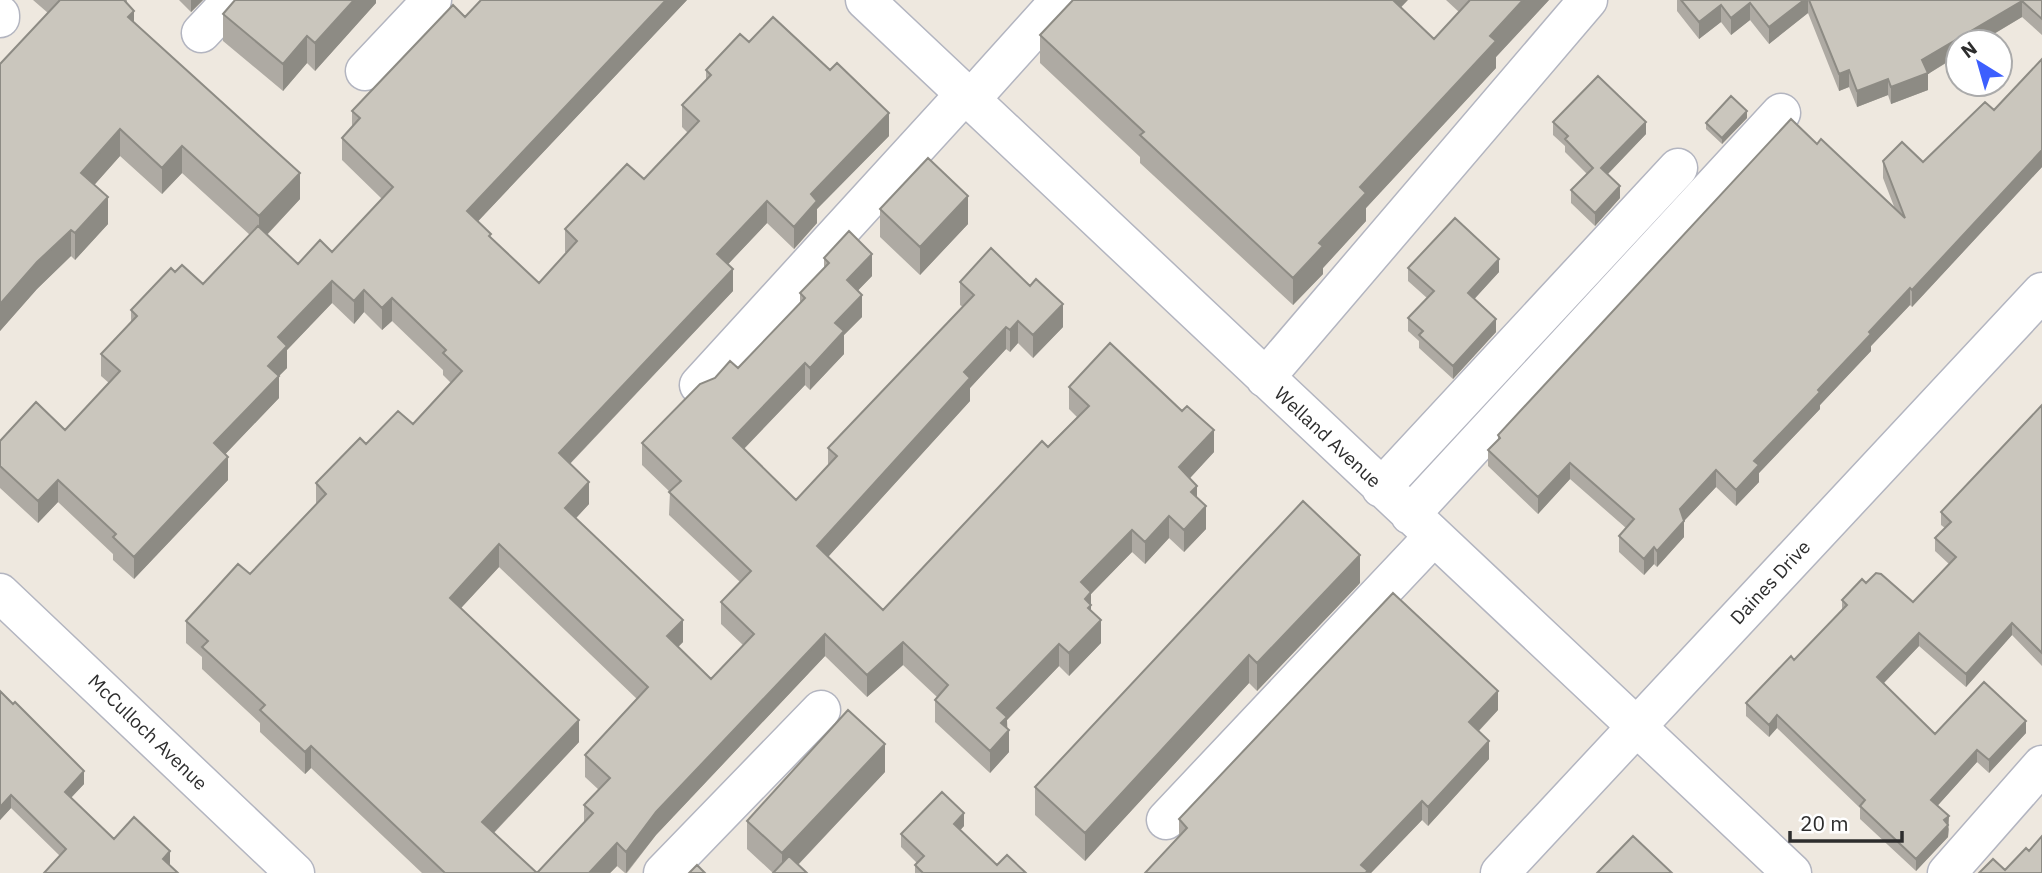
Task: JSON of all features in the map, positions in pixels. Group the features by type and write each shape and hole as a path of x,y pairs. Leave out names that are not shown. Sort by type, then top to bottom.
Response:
{"street":[{"path":"201,33 232,0"},
{"path":"365,71 432,0"},
{"name":"Welland Avenue","path":"865,0 1792,873"},
{"path":"699,386 1060,0"},
{"path":"1265,378 1588,0"},
{"path":"1166,820 1781,113"},
{"path":"1381,488 1678,167"},
{"name":"Daines Drive","path":"1500,873 2042,292"},
{"name":"McCulloch Avenue","path":"0,593 295,873"},
{"path":"663,873 821,710"},
{"path":"1947,873 2042,765"}],"building":[{"path":"60,0 124,0 134,11 128,17 300,173 259,216 182,146 162,168 120,129 81,173 108,197 75,233 71,230 37,262 0,304 0,64"},
{"path":"235,0 354,0 315,43 307,36 283,64 223,14"},
{"path":"481,0 666,0 467,211 491,234 489,236 539,283 577,241 565,229 627,164 644,179 699,121 682,105 711,75 706,70 740,34 749,42 773,17 830,70 837,63 889,113 811,194 817,201 794,227 767,201 717,254 733,269 559,453 589,482 565,508 683,620 667,636 711,679 754,634 721,602 751,571 669,492 681,481 642,443 700,384 715,378 730,361 738,368 805,298 800,293 829,263 824,258 849,231 872,254 847,280 862,295 835,323 844,331 810,368 805,363 733,438 796,500 837,456 828,448 974,295 960,282 991,248 1030,286 1036,279 1063,304 1033,335 1018,321 1010,330 1006,327 964,372 970,378 817,546 883,610 1042,441 1048,447 1089,406 1069,387 1110,343 1182,411 1187,406 1214,430 1179,467 1197,486 1191,492 1206,506 1184,530 1169,516 1145,542 1132,530 1081,582 1091,592 1085,599 1091,605 1088,608 1101,620 1069,653 1059,644 997,708 1007,717 1001,723 1009,730 990,751 935,700 948,685 903,642 867,675 825,634 656,812 626,852 617,843 589,873 537,873 445,873 311,746 305,752 260,710 265,705 202,647 208,641 186,621 238,564 250,574 326,494 316,483 360,438 366,444 398,411 413,424 462,371 443,353 446,350 392,298 382,308 364,290 354,301 332,281 278,337 287,346 268,366 279,376 214,443 228,457 134,557 113,537 116,534 58,480 38,501 0,466 0,441 36,402 65,430 120,371 101,354 137,316 131,310 171,268 175,272 182,265 203,284 258,226 298,264 320,240 332,252 393,187 342,138 360,118 352,111 453,5 465,17","holes":["499,544 648,687 585,755 610,778 584,805 593,813 537,873 482,822 579,720 450,598"]},
{"path":"1073,0 1393,0 1434,39 1470,0 1523,0 1490,36 1496,41 1360,187 1366,193 1319,243 1323,246 1293,278 1140,135 1144,132 1040,35"},
{"path":"1681,0 1804,0 1769,27 1750,3 1731,18 1721,5 1699,22"},
{"path":"1809,0 2042,0 2042,19 2022,1 1976,28 1944,28 1944,47 1922,60 1928,73 1891,87 1888,79 1857,91 1849,70 1839,74"},
{"path":"2042,59 2042,150 1912,290 1910,288 1869,332 1871,334 1818,390 1820,392 1754,461 1759,465 1736,490 1716,470 1680,509 1684,521 1657,551 1654,547 1644,559 1619,536 1634,519 1570,463 1538,497 1488,450 1500,438 1498,435 1791,119 1817,144 1821,139 1905,218 1883,161 1902,142 1923,162 1985,102 1994,110 2005,98 2014,98 2014,89"},
{"path":"1598,76 1646,122 1601,168 1620,186 1595,213 1571,190 1593,168 1565,139 1568,136 1553,122"},
{"path":"1731,96 1747,111 1722,138 1706,123"},
{"path":"928,158 968,196 920,247 880,209"},
{"path":"1455,218 1499,259 1468,293 1496,319 1453,366 1419,335 1423,331 1408,318 1434,291 1408,268"},
{"path":"2042,405 2042,653 2012,623 1966,674 1919,633 1877,677 1935,734 1984,682 2026,721 1989,760 1977,750 1931,800 1949,816 1944,820 1948,825 1916,859 1860,806 1865,800 1777,715 1769,725 1746,703 1791,656 1794,660 1847,605 1842,600 1862,579 1866,583 1876,573 1881,574 1913,602 1956,557 1935,538 1951,522 1941,512"},
{"path":"1303,501 1360,555 1257,663 1249,655 1085,833 1035,787"},
{"path":"1393,593 1498,691 1469,722 1489,741 1428,807 1422,801 1361,865 1368,871 1365,873 1145,873 1187,828 1179,819"},
{"path":"0,691 13,704 15,702 84,771 65,792 114,839 134,817 170,851 163,859 178,873 44,873 66,849 11,795 0,807"},
{"path":"848,710 885,744 782,853 747,821"},
{"path":"942,792 964,813 954,824 997,865 1007,855 1026,873 923,873 915,865 924,856 901,834"},
{"path":"1633,836 1672,873 1597,873"},
{"path":"2042,836 2042,873 1979,873 1993,859 2005,870 2026,848 2029,851"},
{"path":"789,856 807,873 773,873"},
{"path":"697,865 705,873 689,873"}]}
